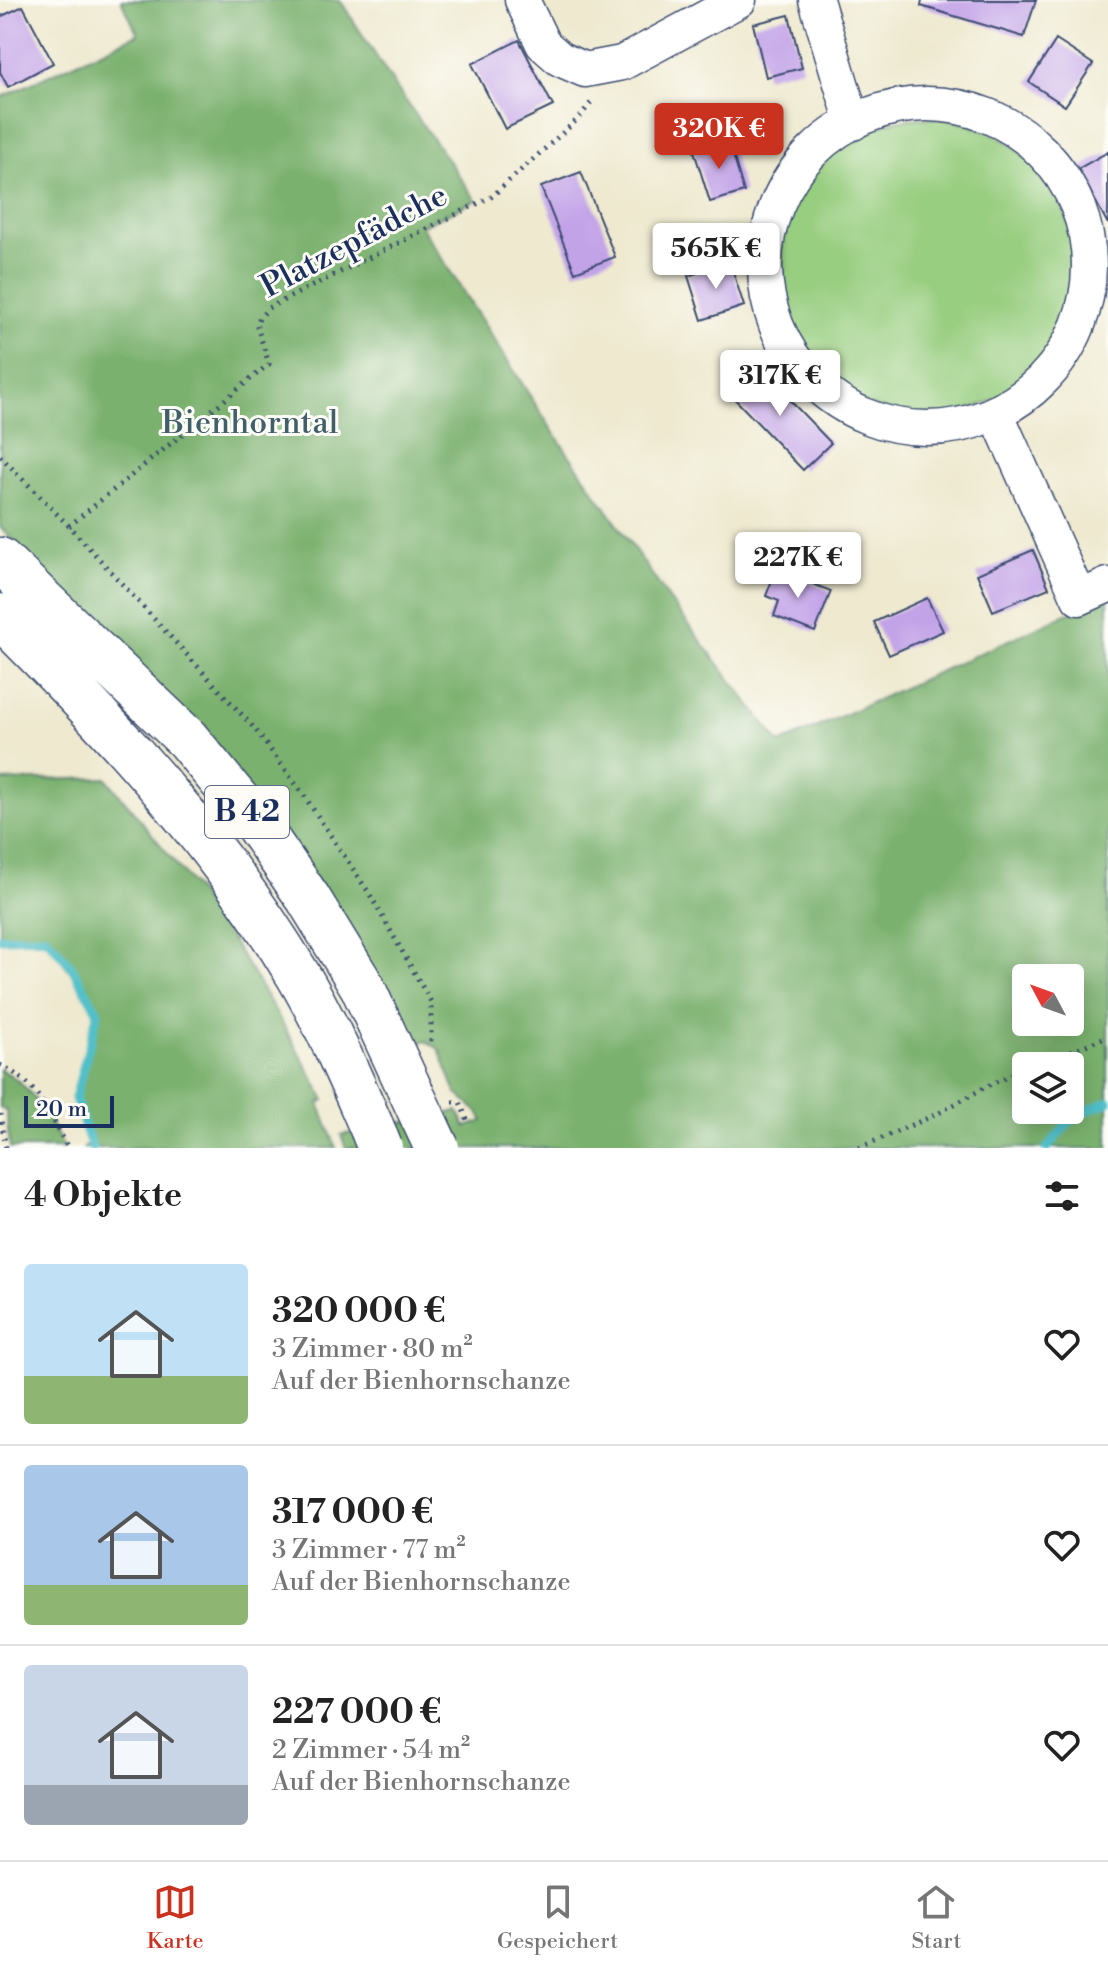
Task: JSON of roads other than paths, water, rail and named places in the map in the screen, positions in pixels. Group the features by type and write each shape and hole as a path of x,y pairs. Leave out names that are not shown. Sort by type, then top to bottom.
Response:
{"highway":[{"name":"B 42","path":"0,560 187,739 253,819 308,898 362,986 430,1133"},
{"name":"B 42","path":"0,616 20,655 96,711 153,775 254,908 298,975 333,1039 376,1138"}],"street":[{"path":"522,0 543,44 560,59 585,70 622,63 739,0"},
{"path":"816,0 853,123"},
{"path":"917,105 946,106 982,114 1017,131 1039,149 1063,178 1077,203 1087,240 1089,268 1086,297 1078,324 1060,358 1042,380 996,413 968,423 939,428 900,426 871,418 853,411 821,389 800,367 780,334 766,277 767,247 776,209 789,183 813,152 853,123 889,110 917,105"},
{"path":"996,413 1079,598 1108,585"}],"waterway":[{"path":"0,938 46,937 71,966 98,1012 75,1098 92,1148"},
{"path":"1047,1148 1074,1116 1108,1102"}],"park label":[{"name":"Bienhorntal","path":"250,423"}]}
